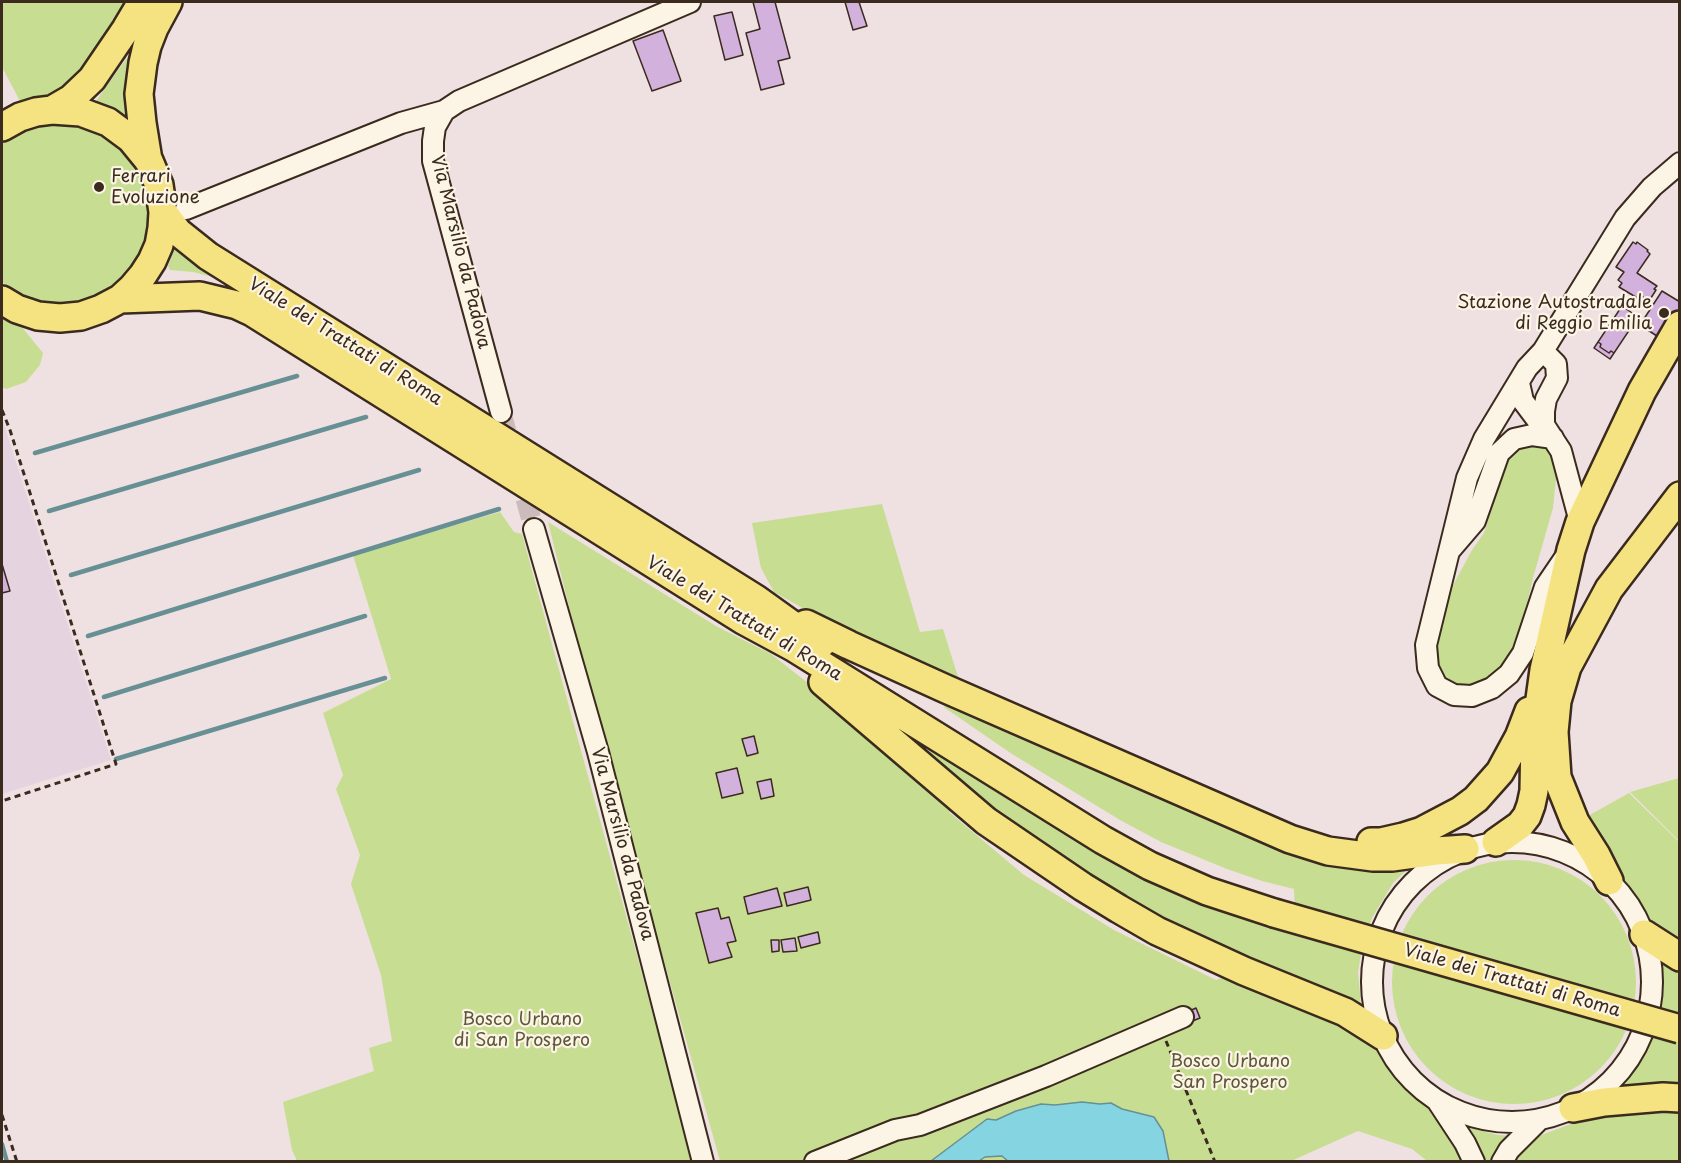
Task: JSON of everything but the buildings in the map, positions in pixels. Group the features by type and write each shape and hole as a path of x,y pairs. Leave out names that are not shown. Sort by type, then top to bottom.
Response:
{"highway":[{"path":"52,110 71,99 92,79 142,2"},
{"path":"2,300 17,309 38,316 60,318 81,316 120,299 144,275 152,261 159,245 162,228 174,210 159,185 149,161 139,94 147,46 168,2"},
{"path":"2,127 20,117 36,112 52,110 81,112 108,122 131,139 149,161"},
{"name":"Viale dei Trattati di Roma","path":"174,210 178,232 208,256 750,610"},
{"name":"Viale dei Trattati di Roma","path":"120,299 200,296 237,305 252,312 750,610 802,633 1068,799 1154,849 1186,864 1228,880 1276,905 1680,1029"},
{"path":"1496,842 1520,825 1531,805 1535,735 1544,670 1571,550 1580,522 1642,391 1680,325"},
{"path":"1609,881 1575,822 1557,777 1554,732 1557,701 1567,667 1609,589 1680,496"},
{"path":"750,610 860,650 1290,839 1328,851 1372,857 1465,849"},
{"path":"750,610 831,689 986,821 1083,887 1168,936 1244,971 1345,1012 1383,1036"},
{"path":"1186,793 1228,805 1298,832 1329,839 1381,842 1422,831 1460,811 1476,799 1500,772 1519,737 1544,670"},
{"name":"Viale dei Trattati di Roma","path":"1276,905 1680,1012"},
{"path":"1644,934 1680,957"},
{"path":"1573,1108 1604,1102 1663,1097 1680,1098"}],"street":[{"path":"174,210 401,123 444,111 459,101 690,2"},
{"name":"Via Marsilio da Padova","path":"444,111 435,127 434,161 501,412"},
{"path":"1571,550 1545,587 1523,653 1509,674 1492,688 1472,696 1454,695 1437,686 1428,668 1426,645 1467,478 1484,439 1527,368 1543,351 1625,218 1652,187 1680,163"},
{"path":"1543,351 1556,364 1557,378 1546,399 1544,411 1548,432"},
{"path":"1519,383 1523,401 1561,451 1580,522"},
{"path":"1449,551 1475,520 1499,453 1514,439 1548,432"},
{"name":"Via Marsilio da Padova","path":"534,529 598,752 703,1161"},
{"path":"1436,1100 1469,1115 1486,1119 1504,1122 1540,1119 1573,1108 1598,1093 1628,1061 1642,1035 1650,1007 1651,963 1644,934 1630,906 1609,881 1585,862 1557,849 1527,842 1496,842 1465,849 1439,861 1416,879 1397,900 1383,925 1374,952 1372,981 1374,1009 1383,1036 1390,1051 1410,1078 1436,1100 1465,1143 1474,1161"},
{"path":"816,1161 895,1130 920,1125 1046,1076 1183,1017"},
{"path":"1502,1161 1509,1150 1540,1119"}],"path":[{"path":"2,410 116,764 2,801"},
{"path":"1160,1027 1215,1161"},
{"path":"2,1115 17,1161"}],"shaded area":[{"path":"2,418 111,760 2,794"}],"green space":[{"path":"2,2 124,2 109,30 73,82 51,96 21,103 2,67"},
{"path":"129,55 131,56 127,118 110,106 96,101"},
{"path":"50,123 68,123 85,127 102,134 116,144 129,156 139,171 149,204 146,239 139,256 129,270 117,283 102,293 69,303 51,303 33,299 17,293 2,282 2,144 16,134"},
{"path":"176,246 215,275 213,277 170,270 168,266"},
{"path":"2,317 21,326 43,353 40,365 26,382 6,389 2,387"},
{"path":"1542,441 1554,453 1557,469 1553,508 1520,634 1512,656 1497,675 1478,683 1456,685 1442,676 1436,653 1444,602 1472,550 1484,533 1509,455 1519,443"},
{"path":"882,504 920,632 943,629 959,680 909,660 815,615 774,592 761,568 752,523"},
{"name":"Bosco Urbano di San Prospero","path":"500,512 514,532 522,534 693,1161 297,1161 292,1150 283,1102 374,1071 369,1048 392,1041 381,975 351,884 360,855 336,789 343,775 323,713 391,679 353,555"},
{"name":"Bosco Urbano San Prospero","path":"548,522 716,626 771,654 808,683 956,811 949,812 1024,875 1114,930 1216,980 1229,975 1319,1010 1366,1037 1396,1079 1420,1101 1432,1108 1469,1161 1427,1161 1412,1149 1358,1131 1289,1162 720,1161 637,865"},
{"path":"942,701 1193,805 1414,863 1393,883 1372,918 1362,948 1358,972 1361,1006 1203,939 1124,897 996,815 944,770 927,749 940,750 1111,853 1295,910 1294,889 1227,869 1161,842 1120,820 1012,754 945,708"},
{"path":"1680,778 1679,841 1630,792"},
{"path":"1629,793 1679,842 1679,1092 1603,1096 1632,1064 1646,1037 1655,1008 1656,962 1648,933 1634,903 1613,878 1579,821"},
{"path":"1514,860 1538,862 1561,869 1572,874 1600,896 1622,924 1627,935 1634,958 1636,982 1634,1006 1627,1029 1622,1040 1600,1068 1572,1090 1561,1095 1538,1102 1514,1104 1490,1102 1467,1095 1456,1090 1428,1068 1406,1040 1401,1029 1394,1006 1392,982 1394,958 1401,935 1406,924 1428,896 1456,874 1467,869 1490,862"},
{"path":"1679,1107 1679,1161 1510,1162 1524,1146 1536,1137 1579,1121 1610,1111"},
{"path":"1462,1126 1498,1135 1513,1136 1494,1161 1484,1161"}],"water":[{"path":"1111,1103 1122,1109 1154,1117 1163,1131 1169,1161 1009,1162 1002,1156 985,1157 979,1161 931,1161 987,1119 996,1120 1041,1104"}],"waterway":[{"path":"35,453 297,376"},
{"path":"49,511 366,417"},
{"path":"71,575 419,470"},
{"path":"88,636 499,509"},
{"path":"104,697 365,616"},
{"path":"116,759 385,678"},
{"path":"2,1144 7,1162"}],"tunnel":[{"path":"501,412 534,529"}],"place":[{"name":"Ferrari Evoluzione","path":"99,187"},
{"name":"Stazione Autostradale di Reggio Emilia","path":"1664,313"}]}
